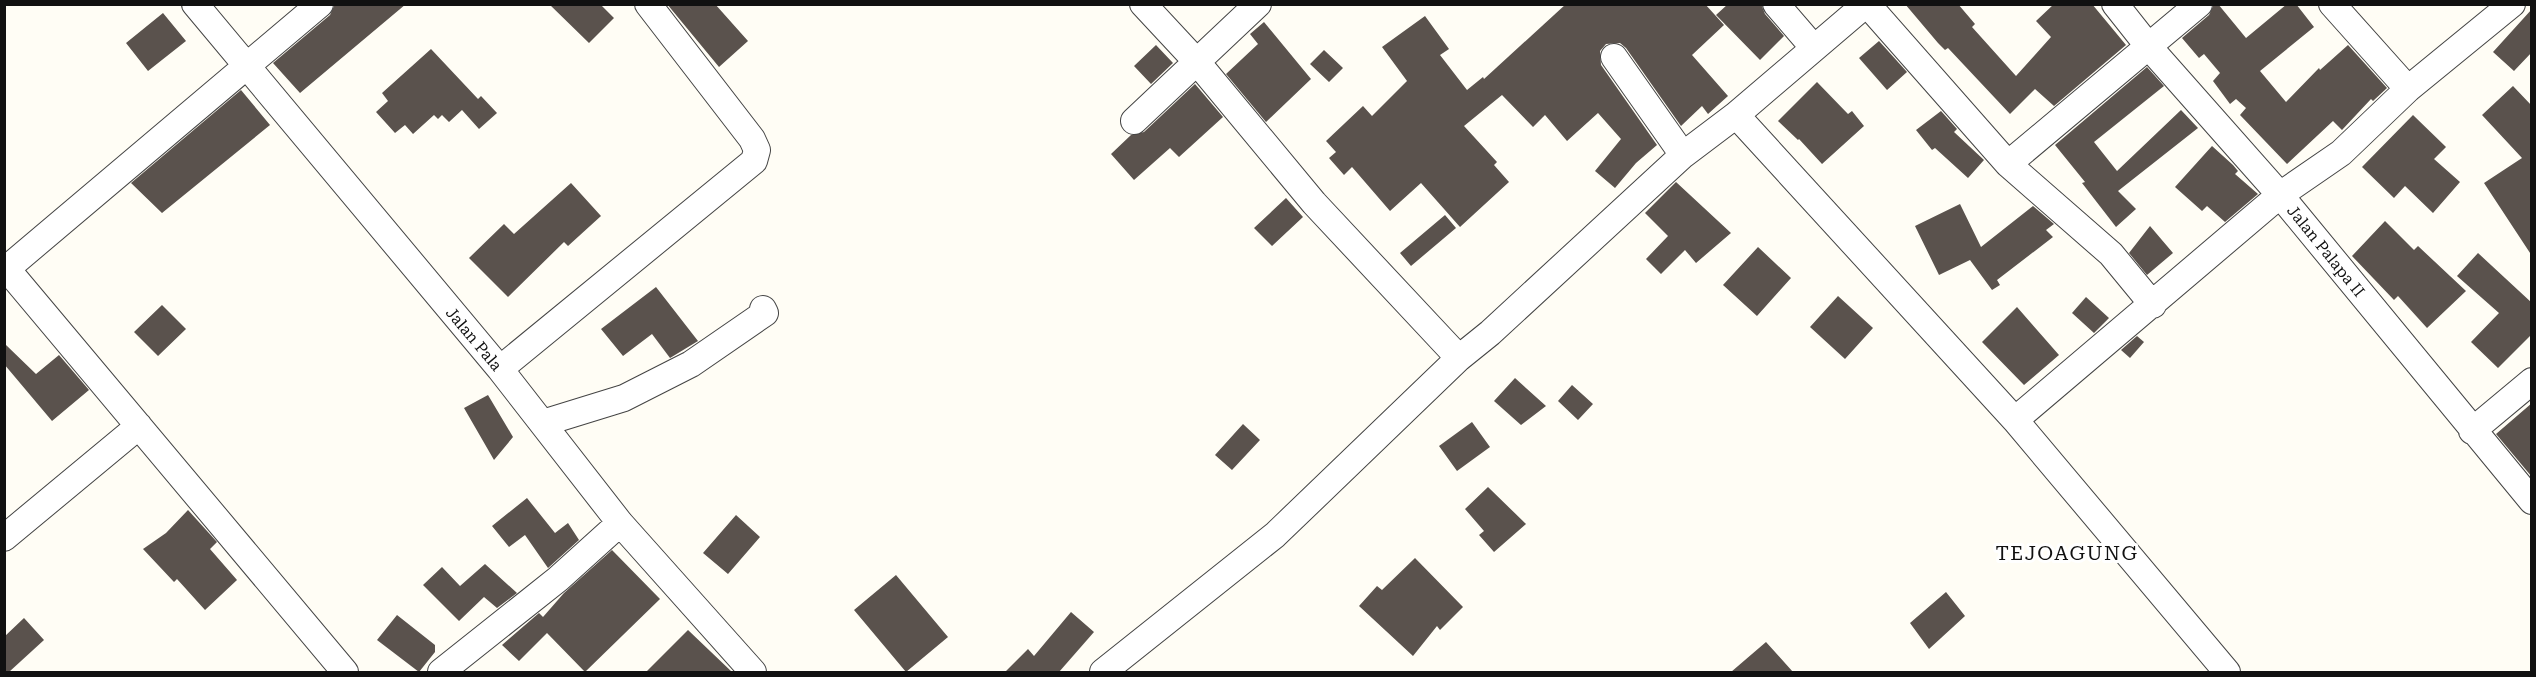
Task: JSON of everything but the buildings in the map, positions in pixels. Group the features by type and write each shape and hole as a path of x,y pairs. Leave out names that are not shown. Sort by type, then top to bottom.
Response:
{"street":[{"name":"Jalan Pala","path":"195,4 500,369 620,523 753,672"},
{"path":"320,4 6,270 345,672"},
{"path":"500,369 754,161 757,150 752,139 648,4"},
{"path":"1143,4 1197,62 1314,203 1459,358"},
{"path":"1134,121 1258,4"},
{"path":"1776,4 1813,46"},
{"path":"1103,672 1275,535 1459,358 1490,333 1683,154 1736,115 1813,46 1867,4 2008,164 2111,254 2153,304"},
{"name":"Jalan Palapa II","path":"2115,4 2149,47 2280,195 2472,431 2532,501"},
{"path":"2008,164 2199,4"},
{"path":"2332,4 2408,89"},
{"path":"2015,420 2280,195 2341,153 2408,89 2512,4"},
{"path":"1614,57 1683,154"},
{"path":"1736,115 2015,420 2227,672"},
{"path":"543,423 624,398 691,364 765,313 763,309"},
{"path":"2472,431 2532,381"},
{"path":"4,538 139,426"},
{"path":"441,672 558,579 620,523"}],"district":[{"name":"TEJOAGUNG","path":"2067,553"}]}
